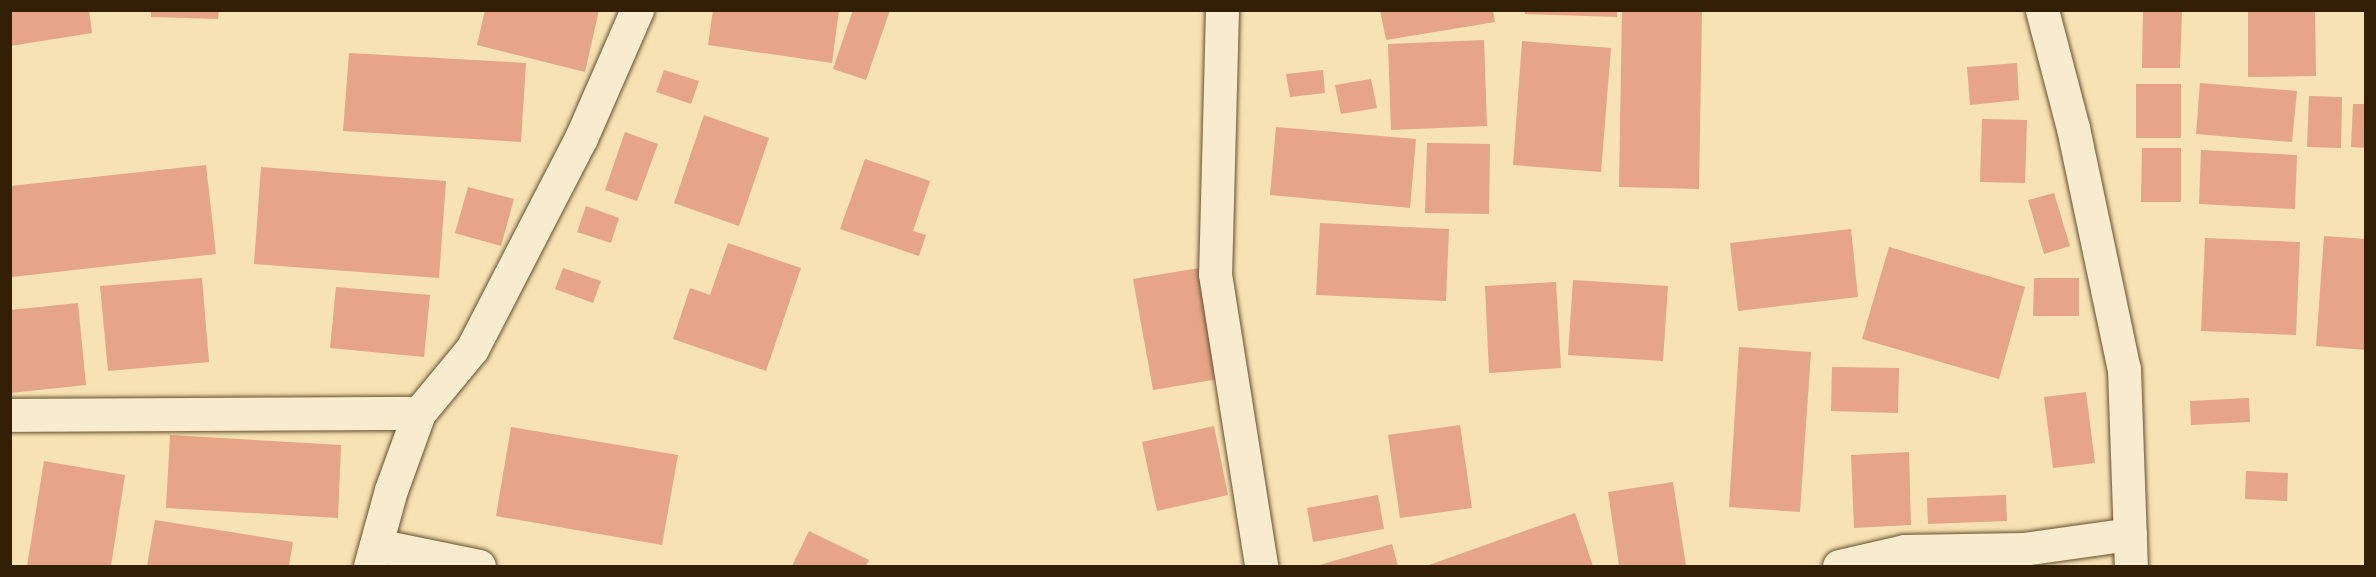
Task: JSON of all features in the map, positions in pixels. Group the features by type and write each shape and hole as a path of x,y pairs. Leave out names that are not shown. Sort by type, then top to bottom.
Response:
{"street":[{"path":"479,567 373,556 419,413 472,349 581,138 637,10"},
{"path":"1222,10 1215,274 1262,567"},
{"path":"2042,10 2073,128 2124,369 2131,567"},
{"path":"10,414 419,413"},
{"path":"1839,567 1905,551 2023,549 2130,534"}],"building":[{"path":"10,10 89,10 92,33 10,46"},
{"path":"151,10 219,10 218,19 151,17"},
{"path":"485,10 599,10 585,72 477,45"},
{"path":"713,10 839,10 832,63 708,45"},
{"path":"853,10 890,10 866,80 833,69"},
{"path":"1380,10 1493,10 1495,22 1386,40"},
{"path":"1525,10 1617,10 1617,17 1525,14"},
{"path":"1622,10 1702,10 1699,189 1619,187"},
{"path":"2143,10 2182,10 2180,68 2142,68"},
{"path":"2248,10 2315,10 2316,76 2248,77"},
{"path":"1484,40 1487,126 1391,130 1388,44"},
{"path":"1522,41 1611,48 1601,172 1513,165"},
{"path":"349,53 526,63 521,142 343,131"},
{"path":"2017,63 2019,100 1970,105 1967,67"},
{"path":"664,70 699,81 691,104 656,92"},
{"path":"1323,70 1325,93 1290,97 1286,74"},
{"path":"1371,79 1377,108 1341,114 1335,85"},
{"path":"2200,83 2297,91 2292,142 2196,134"},
{"path":"2136,84 2181,84 2181,138 2136,138"},
{"path":"2309,96 2342,97 2341,148 2307,147"},
{"path":"2353,104 2366,104 2366,148 2351,147"},
{"path":"704,115 769,138 739,226 674,203"},
{"path":"1982,119 2027,120 2025,183 1980,182"},
{"path":"1276,127 1416,139 1410,208 1270,195"},
{"path":"625,132 658,144 637,201 605,190"},
{"path":"1427,143 1490,144 1489,214 1425,213"},
{"path":"2142,148 2181,148 2181,202 2141,202"},
{"path":"2201,150 2297,155 2295,209 2199,204"},
{"path":"865,159 930,181 913,231 926,235 919,256 840,229"},
{"path":"206,165 216,254 12,277 10,186"},
{"path":"261,167 446,181 439,278 254,264"},
{"path":"468,187 514,199 501,246 455,233"},
{"path":"2054,193 2070,246 2044,254 2028,200"},
{"path":"586,206 619,218 611,243 577,232"},
{"path":"1320,223 1449,229 1446,301 1316,295"},
{"path":"1851,229 1858,297 1738,311 1730,243"},
{"path":"2324,236 2366,239 2366,350 2316,346"},
{"path":"2205,238 2300,242 2296,335 2201,331"},
{"path":"728,243 801,268 766,371 673,339 690,288 710,295"},
{"path":"1889,247 2025,287 1999,379 1862,339"},
{"path":"563,268 601,281 593,303 555,289"},
{"path":"1199,268 1219,379 1153,390 1133,279"},
{"path":"202,278 209,362 108,371 100,286"},
{"path":"2034,278 2079,278 2079,316 2033,316"},
{"path":"1573,280 1668,286 1663,361 1568,355"},
{"path":"1556,282 1561,368 1489,373 1485,286"},
{"path":"336,287 430,295 424,357 330,348"},
{"path":"78,303 86,385 10,393 10,310"},
{"path":"1739,347 1811,352 1800,512 1729,507"},
{"path":"1832,367 1899,368 1898,413 1831,411"},
{"path":"2086,392 2095,463 2053,468 2044,397"},
{"path":"2249,398 2250,422 2191,425 2190,401"},
{"path":"1460,425 1472,508 1400,518 1388,435"},
{"path":"1214,426 1228,495 1157,511 1142,442"},
{"path":"511,427 678,455 662,545 496,516"},
{"path":"170,435 341,445 338,518 166,508"},
{"path":"1909,452 1911,525 1854,528 1851,455"},
{"path":"44,461 125,475 111,566 27,566"},
{"path":"2246,471 2288,473 2287,501 2245,499"},
{"path":"1673,482 1686,566 1619,566 1608,492"},
{"path":"1378,495 1384,529 1313,542 1307,508"},
{"path":"2006,495 2007,521 1928,524 1927,498"},
{"path":"1575,513 1593,566 1426,566"},
{"path":"155,520 293,542 289,566 147,566"},
{"path":"809,531 869,560 866,566 792,566"},
{"path":"1392,544 1398,566 1316,566"}]}
